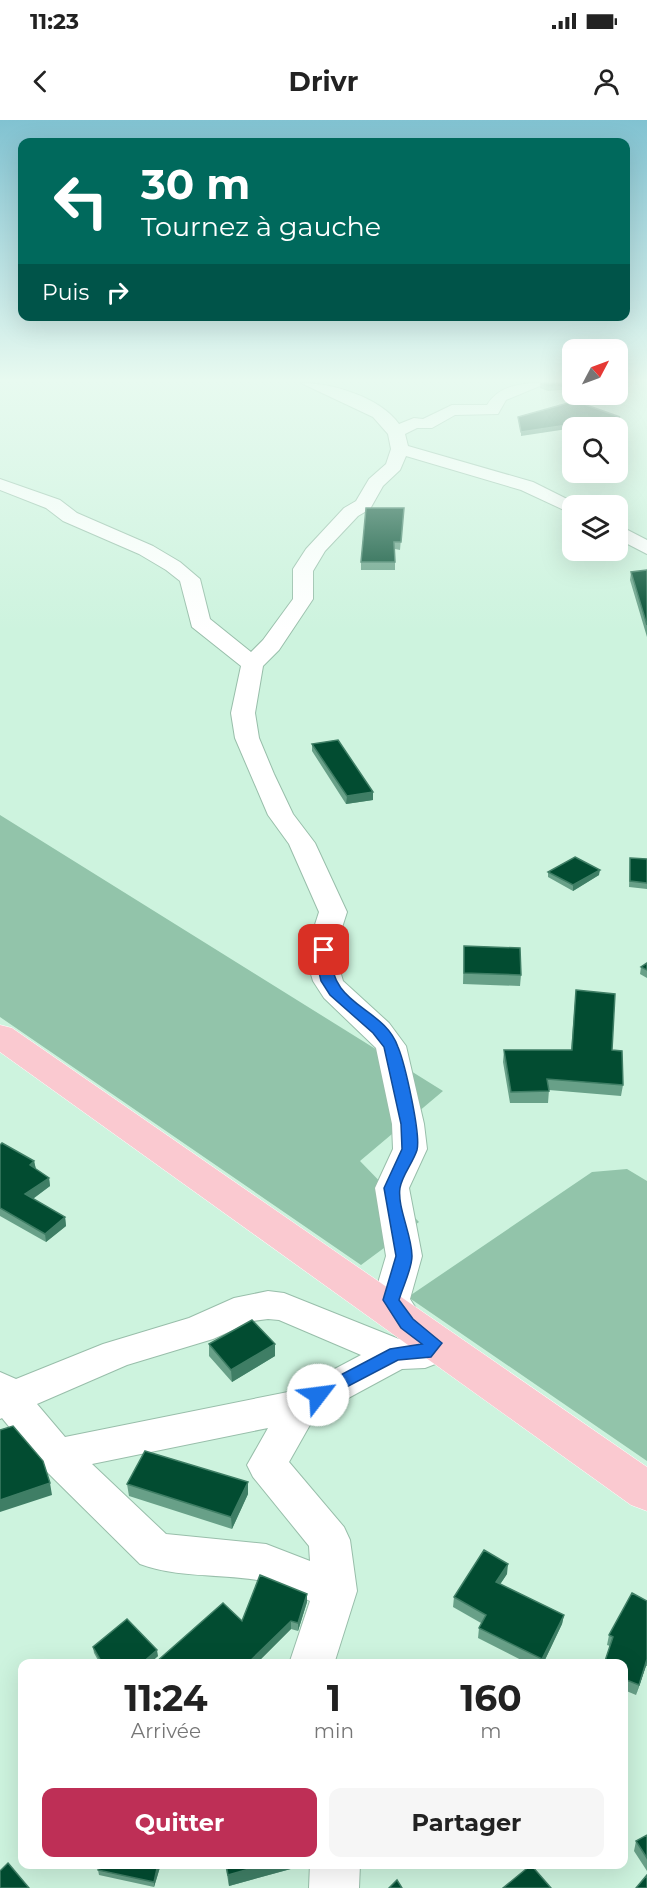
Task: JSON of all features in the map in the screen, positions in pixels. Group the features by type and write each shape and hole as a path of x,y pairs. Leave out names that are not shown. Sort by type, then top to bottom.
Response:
{"main road":[{"path":"0,1036 412,1340 647,1492"}],"street":[{"path":"394,466 375,483 363,505 351,512 316,549 310,563 303,569 303,598 271,645 252,664 243,713 248,738 281,815 302,843 333,912 325,937 323,964 328,981 335,992 378,1030 391,1046 403,1096 410,1149 392,1188 404,1256 391,1300 412,1340"},
{"path":"470,466 527,486 562,502"},
{"path":"0,484 53,504 70,517 146,550 173,566 190,579 200,622 252,664"},
{"path":"628,537 647,548"},
{"path":"335,1591 266,1563 210,1559 155,1551 56,1455 4,1396 116,1354 200,1329 247,1308 268,1305 284,1307 412,1340"},
{"path":"56,1455 301,1405 412,1340"},
{"path":"301,1405 267,1465 329,1540 335,1591 313,1659"},
{"path":"334,1888 335,1869"}],"green space":[{"path":"0,815 443,1091 360,1161 419,1222 361,1265 0,1017"},
{"path":"627,1169 647,1181 647,1461 408,1297 592,1172"}],"building":[{"path":"366,508 404,508 401,542 394,542 395,562 361,562"},
{"path":"647,570 647,625 631,572"},
{"path":"338,740 373,792 347,796 312,744"},
{"path":"575,857 600,870 573,885 548,872"},
{"path":"630,858 647,859 647,883 630,881"},
{"path":"464,946 520,948 521,975 464,973"},
{"path":"576,990 615,994 612,1050 622,1051 623,1085 547,1079 549,1091 511,1092 504,1050 572,1050"},
{"path":"2,1143 34,1161 30,1165 49,1178 25,1194 65,1217 45,1234 0,1208 0,1145"},
{"path":"252,1320 275,1344 231,1370 209,1344"},
{"path":"13,1426 43,1461 50,1483 0,1500 0,1430"},
{"path":"145,1451 248,1482 231,1517 127,1484"},
{"path":"484,1550 508,1564 496,1582 564,1615 542,1659 479,1628 486,1615 454,1597"},
{"path":"260,1575 307,1594 298,1623 291,1621 252,1659 160,1659 223,1603 242,1621"},
{"path":"632,1593 647,1601 647,1659 639,1685 628,1681 628,1659 606,1659 613,1637 609,1635"},
{"path":"127,1619 157,1650 147,1659 100,1659 93,1647"},
{"path":"647,1835 647,1858 636,1841"},
{"path":"8,1863 29,1888 0,1888 0,1871"},
{"path":"98,1869 157,1869 154,1882"},
{"path":"227,1869 249,1869 228,1875"},
{"path":"526,1869 534,1869 551,1888 503,1888"},
{"path":"647,1875 647,1888 636,1888"},
{"path":"397,1880 402,1888 389,1888"}],"route":[{"path":"318,1395 371,1365 396,1354 424,1353 433,1343 407,1324 391,1300 404,1256 392,1188 410,1149 403,1096 391,1046 378,1030 335,992 328,981 323,964 324,950"}]}
